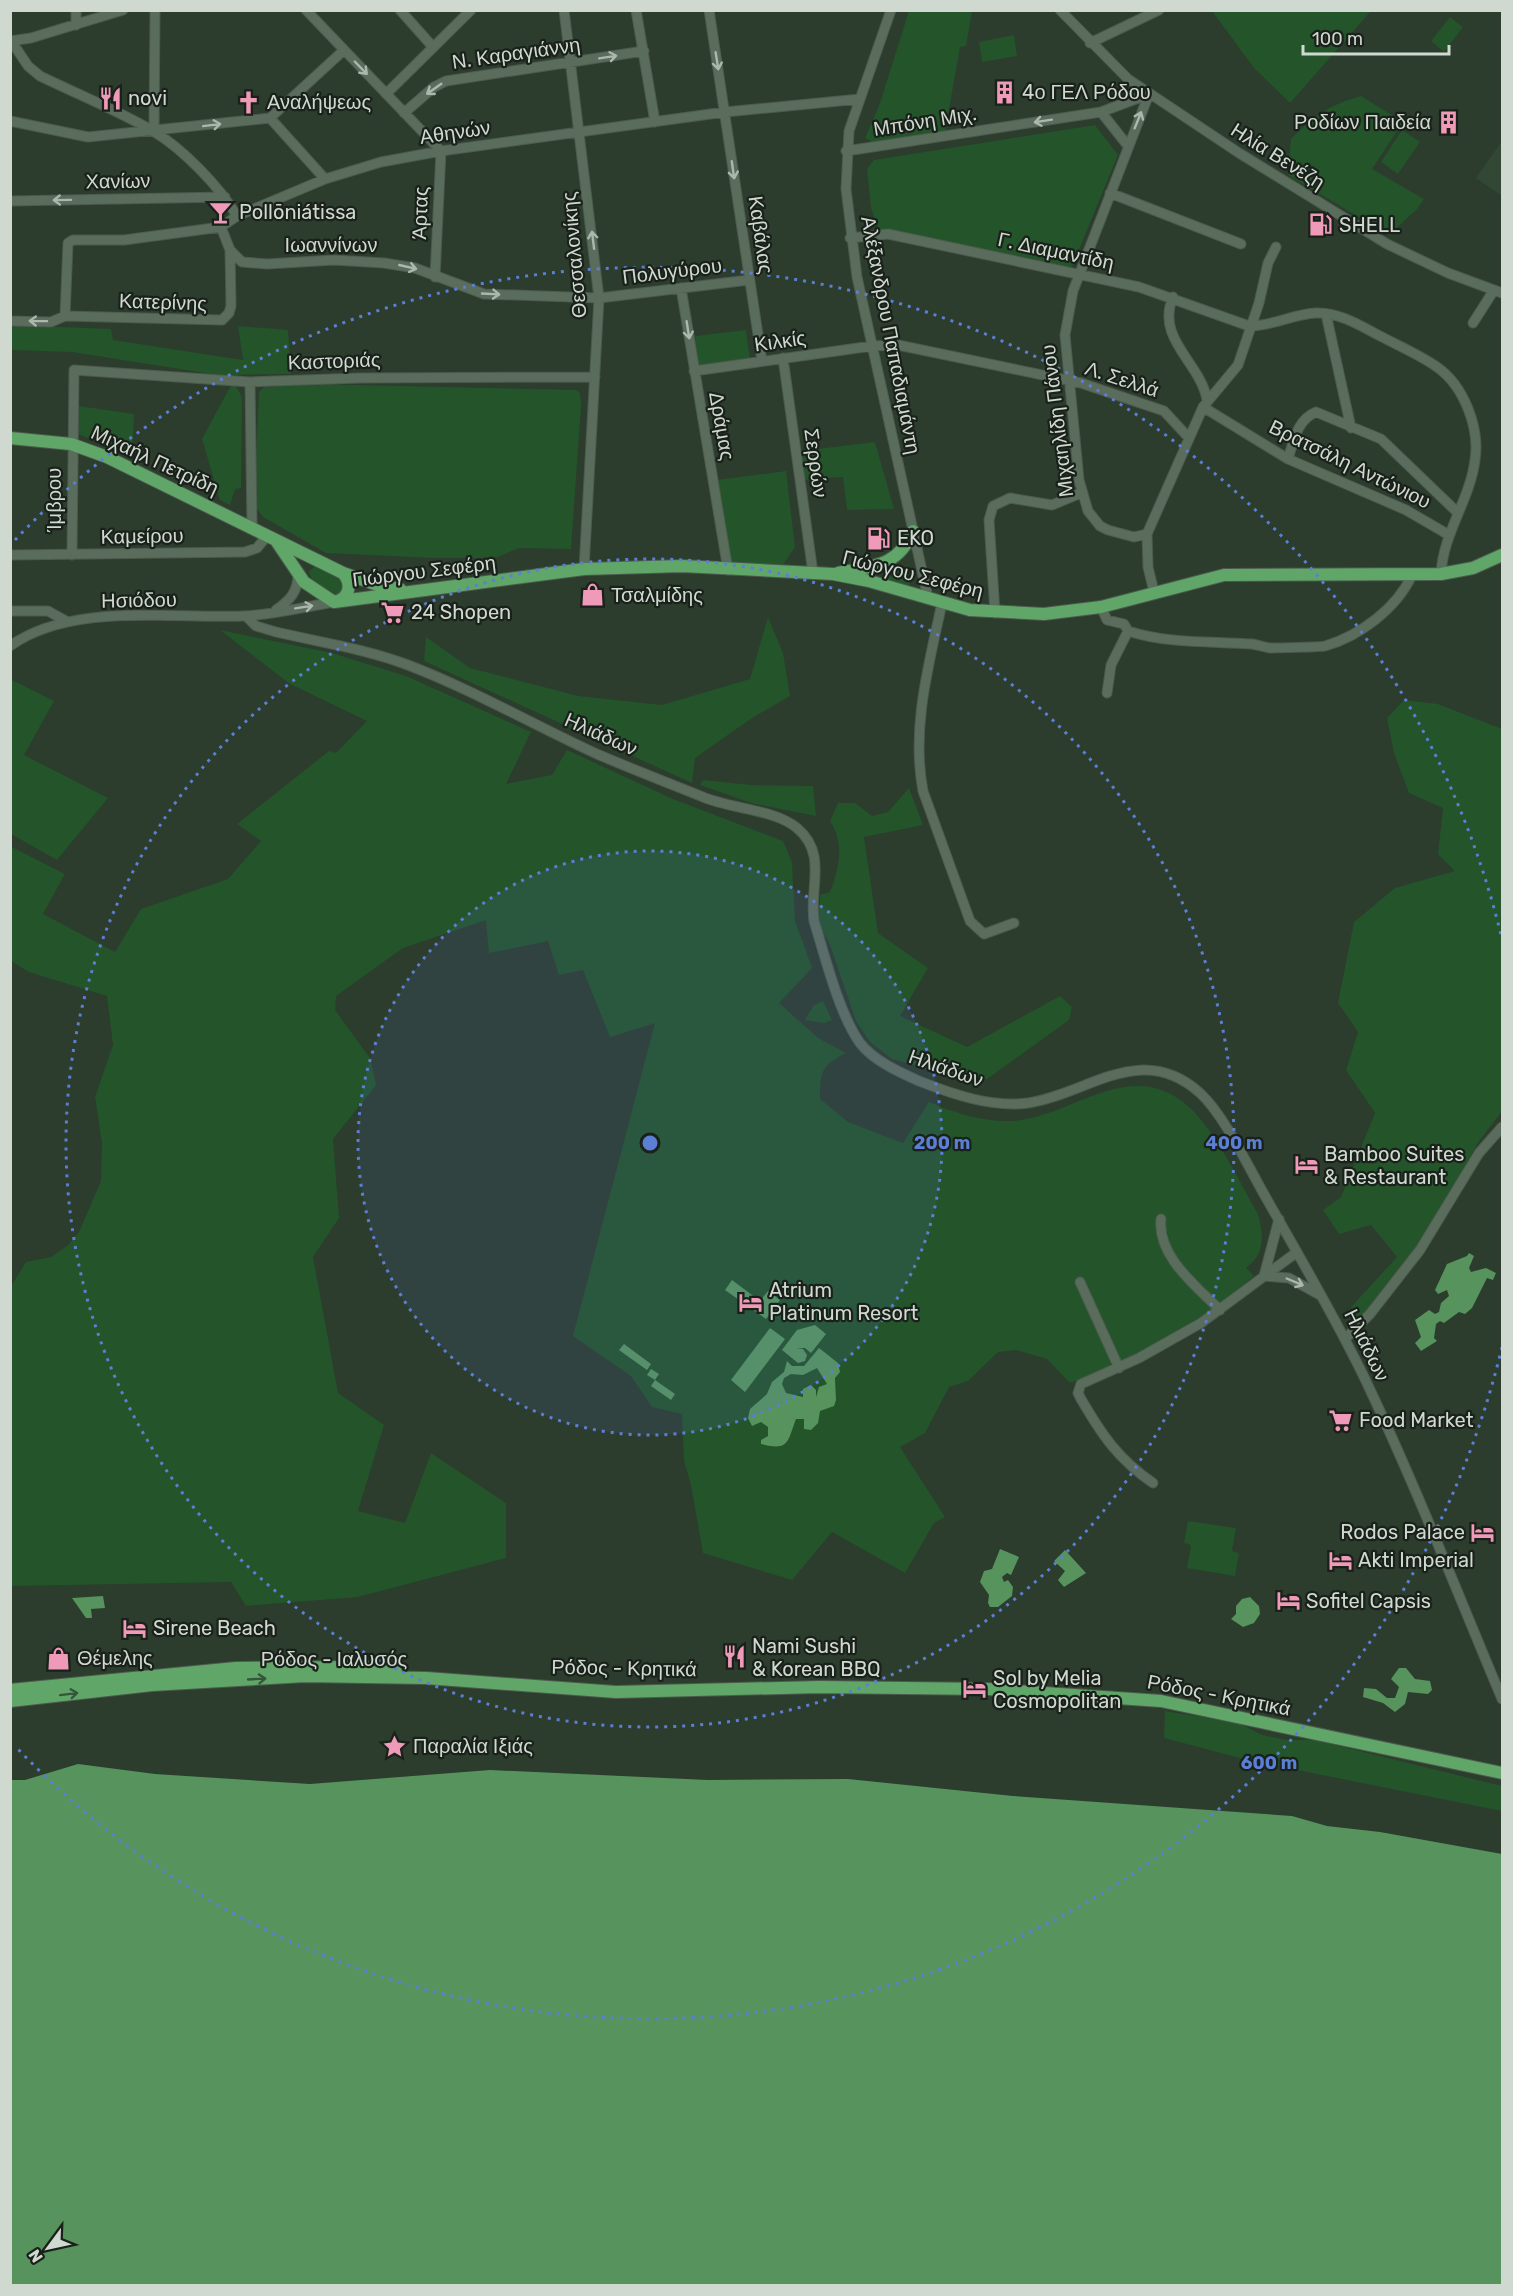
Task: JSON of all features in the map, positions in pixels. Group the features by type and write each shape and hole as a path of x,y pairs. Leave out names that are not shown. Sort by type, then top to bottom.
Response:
{"main road":[{"name":"Μιχαήλ Πετρίδη","path":"10,438 71,444 107,457 344,573 375,584 418,590"},
{"path":"833,574 888,561 907,547 913,531"},
{"path":"272,539 307,585 334,602 343,599 348,591 349,581 344,573"},
{"name":"Γιώργου Σεφέρη","path":"334,602 584,569 682,566 833,574 869,581 942,603 994,613 1068,613 1101,607 1205,578 1247,574 1441,574 1473,568 1503,555"},
{"path":"298,574 301,562 315,558"},
{"name":"Ρόδος - Ιαλυσός","path":"10,1690 151,1674 236,1668 368,1667 426,1678"},
{"name":"Ρόδος - Ιαλυσός","path":"10,1701 182,1683 305,1676 426,1678"},
{"name":"Ρόδος - Κρητικά","path":"426,1678 616,1692 946,1687 1161,1701 1501,1771"}],"street":[{"path":"76,10 76,25"},
{"path":"123,10 76,25 11,41 28,66 40,76 154,132 191,163 225,197 237,216"},
{"path":"154,132 155,10"},
{"path":"306,10 441,151"},
{"path":"400,10 433,47"},
{"path":"386,94 471,10"},
{"name":"Θεσσαλονίκης","path":"564,10 573,63 600,298 584,569"},
{"path":"636,10 655,122"},
{"name":"Καβάλας","path":"709,10 762,361"},
{"name":"Αλέξανδρου Παπαδιαμάντη","path":"891,10 849,131 846,151 846,189 850,238 928,598"},
{"name":"Ηλία Βενέζη","path":"1060,10 1090,43 1149,94 1387,244 1448,273 1498,292"},
{"path":"1090,43 1159,10"},
{"path":"10,121 88,137 154,132 270,118 344,50"},
{"name":"Ν. Καραγιάννη","path":"404,113 434,87 446,81 644,51"},
{"name":"Μπόνη Μιχ.","path":"846,151 1101,112 1149,94"},
{"name":"Μιχαηλίδη Πάνου","path":"1147,534 1134,537 1100,525 1088,511 1081,493 1065,335 1072,291 1149,94"},
{"name":"Αθηνών","path":"66,316 68,243 73,240 124,240 221,227 237,216 325,178 381,162 441,151 581,134 725,112 860,99"},
{"path":"1101,112 1128,146"},
{"path":"270,118 325,178"},
{"name":"Άρτας","path":"435,277 441,151"},
{"path":"1110,193 1241,244"},
{"name":"Χανίων","path":"10,201 225,197"},
{"path":"221,227 230,250"},
{"name":"Γ. Διαμαντίδη","path":"850,238 888,234 1080,274 1173,297 1249,326"},
{"path":"1154,592 1148,567 1147,534 1205,404 1238,365 1249,326 1257,309 1268,263 1276,247"},
{"name":"Ιωαννίνων","path":"230,250 242,262 250,264 334,260 384,263 415,268 484,294 600,298"},
{"name":"Κατερίνης","path":"66,316 222,320 229,313 231,306 230,250"},
{"name":"Πολυγύρου","path":"600,298 748,280"},
{"name":"Δράμας","path":"681,288 728,570"},
{"path":"1473,323 1498,292"},
{"path":"1173,297 1168,309 1168,320 1179,350 1205,388 1205,404"},
{"path":"1249,326 1268,326 1305,315 1326,314 1358,324 1437,367 1450,379 1466,405 1476,443 1472,477 1443,550 1441,574"},
{"path":"1326,314 1351,428"},
{"path":"10,321 51,322 66,316"},
{"name":"Κιλκίς","path":"694,371 872,346 898,345 1069,381"},
{"name":"Σερρών","path":"783,358 813,573"},
{"name":"Καστοριάς","path":"74,370 250,382 360,378 595,377"},
{"name":"Ίμβρου","path":"72,555 71,444 74,370"},
{"name":"Λ. Σελλά","path":"1069,381 1081,382 1164,411 1189,438"},
{"path":"250,382 252,527"},
{"name":"Βρατσάλη Αντώνιου","path":"1205,404 1288,459 1406,510 1449,535"},
{"path":"1288,459 1297,429 1316,412 1381,439 1458,513"},
{"path":"994,613 989,520 993,506 1010,498 1052,505 1081,493"},
{"name":"Καμείρου","path":"10,555 245,552 272,539"},
{"path":"274,611 292,596 298,584 298,574"},
{"path":"1101,607 1107,620 1124,624 1128,631 1196,644 1254,644 1270,648 1323,646 1368,625 1393,604 1405,589 1412,575"},
{"name":"Γιώργου Σεφέρη","path":"274,611 334,602"},
{"path":"942,603 921,709 920,773 923,791 970,921 984,934 1014,923"},
{"path":"10,611 48,611 66,621"},
{"name":"Ησιόδου","path":"10,646 41,628 82,618 246,616 274,611"},
{"path":"262,614 265,626 276,632"},
{"name":"Ηλιάδων","path":"246,616 256,626 409,666 599,754 724,806 773,814 787,821 805,837 816,858 817,875 812,909 814,921 852,1029 861,1044 872,1054 901,1072 934,1087 962,1096 1000,1103 1040,1100 1100,1078 1128,1071 1144,1070 1171,1075 1201,1094 1219,1116 1345,1339 1383,1420 1503,1699"},
{"path":"1107,693 1111,665 1128,631"},
{"path":"1345,1339 1370,1314 1420,1250 1479,1153 1503,1127"},
{"path":"1161,1219 1160,1230 1167,1248 1185,1275 1220,1310"},
{"path":"1264,1276 1278,1219"},
{"path":"1153,1483 1127,1465 1104,1438 1078,1393 1081,1384 1119,1368 1201,1323 1297,1252"},
{"path":"1264,1276 1289,1278 1322,1297"},
{"path":"1080,1282 1119,1368"}],"shaded area":[{"path":"909,11 972,11 966,46 960,47 945,132 878,145 865,138 879,106"},
{"path":"1212,11 1371,11 1290,103 1254,68"},
{"path":"1450,17 1463,27 1444,52 1431,41"},
{"path":"1014,35 1017,56 982,62 979,42"},
{"path":"1361,96 1403,122 1372,169 1424,199 1417,209 1389,235 1288,175 1291,139 1307,123 1323,112"},
{"path":"1095,125 1118,155 1071,269 879,230 871,208 867,169 874,160"},
{"path":"1402,130 1420,142 1398,174 1381,162"},
{"path":"1502,141 1502,196 1476,178"},
{"path":"11,325 111,329 113,340 243,360 238,326 288,330 291,374 218,375 72,352 11,350"},
{"path":"746,330 750,360 699,367 695,336"},
{"path":"316,384 576,390 580,393 581,406 571,549 519,548 495,558 434,558 326,553 263,517 254,505 259,392 264,387"},
{"path":"231,385 236,386 242,397 241,488 235,489 230,505 220,500 202,439"},
{"path":"79,406 134,414 132,457 76,433"},
{"path":"875,442 894,509 847,510 843,477 804,480 801,451"},
{"path":"786,471 795,547 783,565 730,564 717,480"},
{"path":"908,564 912,581 907,587 871,578 893,575"},
{"path":"317,565 345,581 342,594 327,591 313,580 309,571"},
{"path":"768,617 783,653 790,696 752,718 695,758 692,783 424,661 426,637 470,668 578,696 662,705 750,679"},
{"path":"220,630 332,653 406,676 531,732 506,784 552,775 567,750 673,799 783,841 792,862 795,921 812,968 779,1003 818,1038 846,1053 831,1062 824,1070 820,1099 848,1122 903,1143 929,1102 969,1116 1012,1121 1034,1117 1123,1087 1145,1086 1167,1092 1189,1107 1208,1129 1258,1214 1262,1236 1260,1250 1257,1257 1246,1268 1254,1276 1208,1312 1124,1363 1070,1383 1047,1359 1016,1350 998,1352 968,1381 949,1387 925,1433 900,1447 945,1517 934,1523 905,1573 832,1532 792,1580 703,1553 691,1485 684,1461 682,1414 652,1407 631,1376 573,1336 655,1023 610,1037 583,970 559,975 548,941 489,953 486,920 403,948 336,996 335,1010 370,1058 376,1085 333,1139 339,1218 313,1257 338,1393 384,1425 358,1511 405,1523 431,1453 506,1503 506,1558 358,1597 246,1606 231,1582 11,1586 11,1286 26,1262 51,1257 68,1245 79,1232 101,1181 102,1143 95,1097 113,1045 107,996 29,972 11,961 10,846 65,874 43,914 115,952 141,909 228,879 261,841 237,824 329,751 336,753 367,721 290,684"},
{"path":"10,679 54,701 24,755 108,798 57,860 11,834"},
{"path":"1404,700 1438,704 1502,729 1502,1111 1477,1144 1421,1247 1358,1329 1351,1307 1397,1257 1371,1225 1339,1234 1323,1210 1341,1197 1375,1113 1346,1070 1358,1032 1338,1003 1354,922 1395,888 1455,871 1438,854 1443,808 1409,793 1394,753 1387,718"},
{"path":"703,780 751,785 813,786 816,816 751,803 700,785"},
{"path":"909,788 923,825 864,837 878,933 928,968 900,1016 967,1047 1060,996 1072,1007 1069,1020 987,1079 962,1078 892,1059 870,1042 856,1021 829,942 818,924 820,895 830,892 838,865 838,839 830,821 838,803 855,803 872,816 888,812"},
{"path":"823,1001 832,1020 824,1023 805,1020 814,1005"},
{"path":"1469,1253 1474,1256 1469,1268 1471,1272 1486,1268 1496,1273 1493,1280 1487,1278 1472,1308 1465,1314 1459,1312 1444,1323 1440,1321 1436,1324 1434,1338 1437,1341 1421,1351 1415,1343 1421,1337 1415,1320 1429,1310 1435,1314 1439,1312 1441,1303 1449,1296 1447,1290 1438,1294 1435,1290 1447,1264"},
{"path":"732,1280 760,1301 768,1291 780,1300 766,1319 725,1290"},
{"path":"815,1325 826,1334 811,1353 805,1348 797,1348 803,1349 807,1355 805,1361 798,1363 782,1350 797,1330"},
{"path":"770,1328 785,1339 745,1392 731,1380"},
{"path":"624,1344 651,1364 647,1370 619,1350"},
{"path":"819,1348 838,1363 840,1372 835,1378 834,1406 820,1411 818,1423 811,1430 804,1429 804,1419 796,1419 786,1443 777,1446 761,1444 761,1440 768,1436 768,1427 761,1422 752,1426 748,1418 750,1409 767,1394 772,1382 784,1372 787,1361 792,1366 804,1366","holes":["817,1368 827,1384 819,1387 816,1397 816,1390 811,1385 803,1389 803,1397 786,1393 782,1384 784,1378 791,1374 803,1375"]},
{"path":"651,1369 659,1374 655,1380 647,1375"},
{"path":"655,1380 675,1394 671,1400 651,1386"},
{"path":"1188,1521 1236,1528 1232,1551 1239,1553 1235,1576 1187,1568 1191,1545 1184,1543"},
{"path":"1000,1549 1019,1557 1011,1575 1007,1573 1002,1577 1004,1582 1008,1580 1013,1587 1012,1596 998,1607 990,1607 989,1595 980,1582 984,1571 992,1569"},
{"path":"1065,1550 1086,1573 1064,1587 1058,1580 1065,1571 1054,1561"},
{"path":"103,1596 105,1608 91,1609 92,1618 86,1618 72,1598"},
{"path":"1250,1597 1259,1606 1260,1614 1254,1623 1243,1627 1231,1619 1236,1614 1236,1606 1242,1599"},
{"path":"1399,1668 1406,1668 1415,1679 1430,1681 1432,1690 1428,1694 1408,1692 1405,1704 1395,1712 1383,1703 1363,1697 1364,1688 1376,1689 1387,1698 1395,1698 1399,1687 1391,1679"},
{"path":"1165,1711 1239,1723 1262,1735 1287,1740 1315,1740 1502,1786 1502,1811 1247,1760 1164,1738"},
{"path":"78,1764 155,1774 310,1784 490,1770 708,1780 848,1779 1013,1796 1292,1816 1327,1826 1380,1832 1502,1854 1502,2285 11,2285 11,1780 25,1780"}],"place":[{"name":"4ο ΓΕΛ Ρόδου","path":"1004,92"},
{"name":"novi","path":"110,98"},
{"name":"Αναλήψεως","path":"249,102"},
{"name":"Ροδίων Παιδεία","path":"1449,122"},
{"name":"Pollōniátissa","path":"221,212"},
{"name":"SHELL","path":"1321,225"},
{"name":"EKO","path":"879,538"},
{"name":"Τσαλμίδης","path":"593,595"},
{"name":"24 Shopen","path":"393,612"},
{"name":"Bamboo Suites & Restaurant","path":"1306,1165"},
{"name":"Atrium Platinum Resort","path":"751,1302"},
{"name":"Food Market","path":"1341,1420"},
{"name":"Rodos Palace","path":"1483,1532"},
{"name":"Akti Imperial","path":"1340,1560"},
{"name":"Sofitel Capsis","path":"1288,1601"},
{"name":"Sirene Beach","path":"135,1628"},
{"name":"Nami Sushi & Korean BBQ","path":"734,1657"},
{"name":"Θέμελης","path":"59,1658"},
{"name":"Sol by Melia Cosmopolitan","path":"975,1689"},
{"name":"Παραλία Ιξιάς","path":"395,1746"}]}
